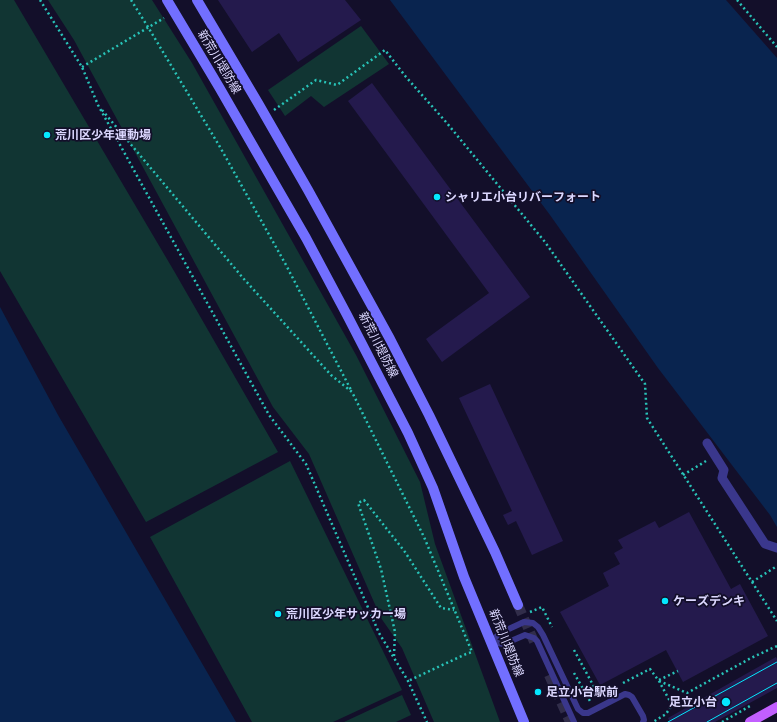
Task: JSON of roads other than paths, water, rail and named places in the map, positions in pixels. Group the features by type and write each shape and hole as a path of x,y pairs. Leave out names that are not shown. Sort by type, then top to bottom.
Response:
{"main road":[{"name":"新荒川堤防線","path":"167,0 306,238 408,433 433,488 464,578 524,722"},
{"name":"新荒川堤防線","path":"197,0 266,116 390,339 433,422 495,552 518,605"},
{"path":"750,722 777,707"}],"street":[{"path":"707,443 724,470 722,478 765,544 777,548"}],"lane":[{"path":"491,642 500,633 524,622 533,623 543,634 578,709 583,713 588,713 625,694 632,697 644,716 643,722"},
{"path":"491,642 504,644 525,635 534,638 537,641 574,722"}],"water":[{"path":"390,0 726,0 777,58 777,527 770,515 658,368 550,215"},
{"path":"0,307 58,415 236,722 0,722"}],"tunnel":[{"path":"518,605 536,646"},
{"path":"549,675 570,722"}],"tram line":[{"path":"668,722 777,662"},
{"path":"707,722 777,683"}],"place":[{"name":"荒川区少年運動場","path":"47,135"},
{"name":"シャリエ小台リバーフォート","path":"437,197"},
{"name":"ケーズデンキ","path":"665,601"},
{"name":"荒川区少年サッカー場","path":"278,614"},
{"name":"足立小台駅前","path":"538,692"},
{"name":"足立小台","path":"726,702"}]}
